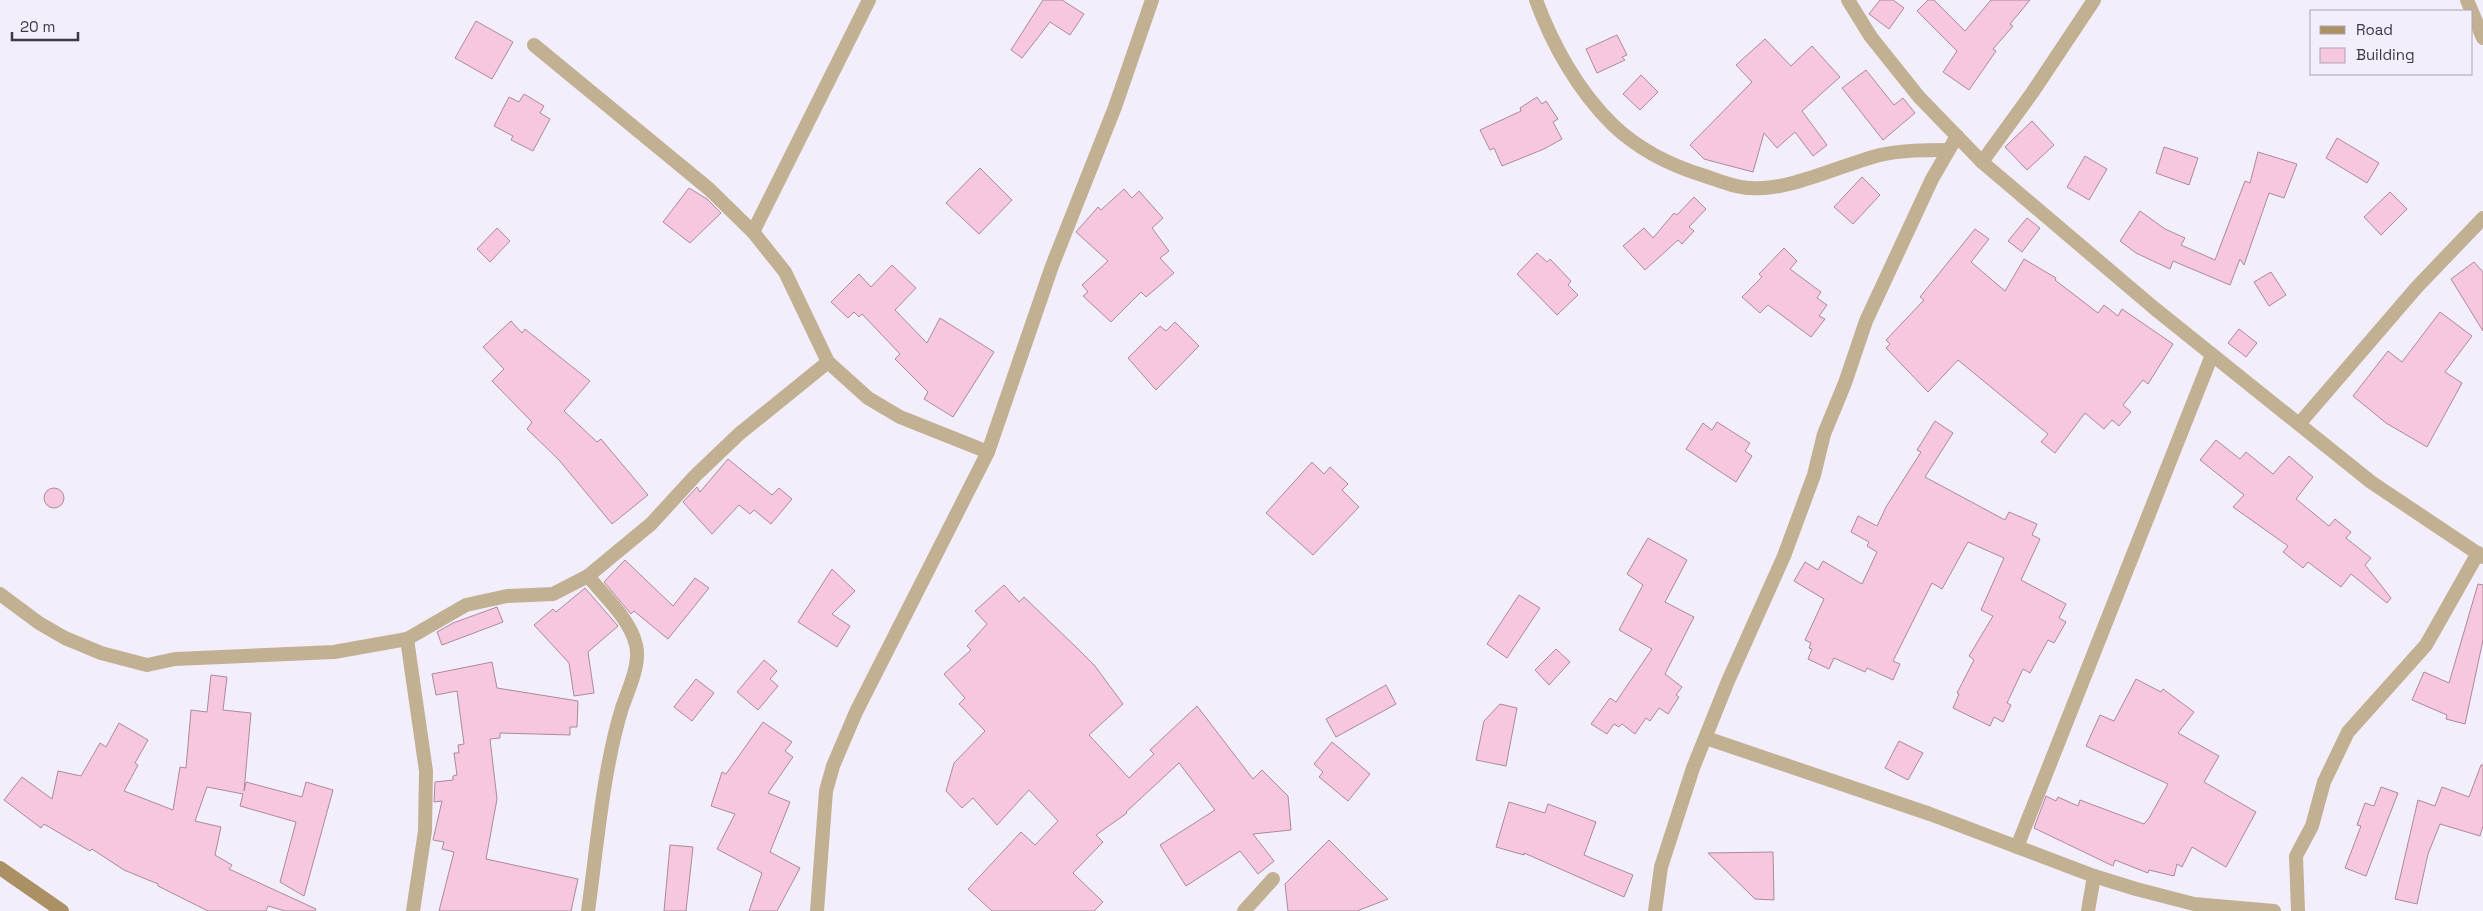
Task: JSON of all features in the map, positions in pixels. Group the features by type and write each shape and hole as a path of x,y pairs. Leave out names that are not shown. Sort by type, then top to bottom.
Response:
{"main road":[{"path":"0,868 62,911"}],"street":[{"path":"753,232 869,0"},
{"path":"818,911 826,791 833,766 856,712 988,452 1046,284 1115,107 1152,0"},
{"path":"1536,0 1547,31 1570,70 1613,125 1675,166 1723,182 1753,188 1781,185 1881,155 1915,150 1948,150"},
{"path":"1848,0 1872,37 1919,97 1982,162 2212,355 2371,482 2480,555 2426,645 2348,732 2324,782 2312,826 2296,856 2298,911"},
{"path":"1982,162 2032,93 2094,0"},
{"path":"2473,14 2483,38"},
{"path":"534,45 702,184 753,232 784,272 828,362 868,398 900,417 988,452"},
{"path":"1655,911 1661,867 1684,795 1728,680 1784,556 1814,475 1824,434 1845,383 1866,321 1927,188 1957,136"},
{"path":"2299,424 2417,287 2483,218"},
{"path":"2016,847 2212,355"},
{"path":"0,594 39,623 65,638 101,654 147,665 184,659 334,652 407,639 466,606 507,596 553,594 588,576 651,524 739,434 828,362"},
{"path":"588,576 628,626 636,646 635,667 621,712 610,758 588,911"},
{"path":"407,639 426,772 425,831 413,911"},
{"path":"1706,738 1930,814 2094,876 2194,904 2274,911"},
{"path":"2088,911 2094,876"},
{"path":"1244,911 1273,879"}],"building":[{"path":"1043,0 1062,0 1084,14 1070,35 1050,22 1022,58 1011,50"},
{"path":"1880,0 1893,0 1904,8 1889,29 1869,14"},
{"path":"1928,0 1934,0 1965,31 1991,0 2030,0 2010,24 2013,26 1993,49 1996,51 1969,90 1943,72 1957,51 1917,11"},
{"path":"476,21 513,42 492,79 455,58"},
{"path":"1617,35 1627,55 1622,57 1625,60 1597,73 1586,49"},
{"path":"1765,39 1791,66 1812,46 1840,77 1802,111 1827,145 1813,156 1795,132 1777,148 1764,133 1753,172 1704,159 1690,145 1752,82 1736,65"},
{"path":"1866,70 1894,105 1903,98 1915,113 1883,140 1842,88"},
{"path":"1641,75 1658,92 1640,110 1623,94"},
{"path":"524,94 544,106 540,113 550,119 533,151 511,140 513,136 494,126 509,97 519,102"},
{"path":"1537,97 1542,104 1546,101 1558,119 1553,122 1562,139 1544,149 1502,166 1494,148 1490,150 1480,130 1521,111 1520,108"},
{"path":"2032,121 2054,145 2027,170 2005,147"},
{"path":"2337,138 2379,163 2367,183 2326,158"},
{"path":"2164,147 2198,158 2189,185 2156,173"},
{"path":"2258,152 2297,164 2284,198 2269,193 2244,265 2240,259 2230,285 2173,261 2170,269 2136,253 2120,241 2140,211 2165,229 2185,238 2181,245 2215,260 2245,181 2250,183"},
{"path":"2085,156 2107,169 2089,200 2067,187"},
{"path":"980,168 1012,200 979,234 946,203"},
{"path":"1862,177 1880,195 1853,224 1834,207"},
{"path":"689,188 707,199 721,213 690,243 663,222"},
{"path":"1124,189 1132,198 1139,191 1163,218 1152,228 1169,251 1160,258 1174,273 1146,297 1141,292 1111,322 1083,296 1088,292 1082,285 1108,261 1076,232 1098,207 1101,210"},
{"path":"2390,192 2407,209 2381,235 2364,217"},
{"path":"1694,197 1706,209 1689,227 1694,231 1682,244 1678,240 1645,270 1623,246 1644,228 1653,238 1674,213 1677,215"},
{"path":"2027,218 2040,228 2022,252 2008,241"},
{"path":"497,228 510,241 490,262 477,249"},
{"path":"1975,229 1989,239 1971,262 2005,291 2024,259 2056,278 2055,280 2098,313 2104,305 2118,316 2122,309 2173,344 2148,384 2143,380 2123,405 2131,412 2119,426 2112,420 2104,429 2085,413 2055,453 2041,442 2048,434 1958,360 1928,392 1886,348 1890,344 1886,340 1924,300 1920,297"},
{"path":"1784,248 1797,261 1790,269 1821,292 1817,298 1827,305 1819,316 1825,319 1811,337 1768,305 1760,313 1742,297 1762,277 1759,274"},
{"path":"1537,253 1547,262 1550,259 1571,281 1568,285 1578,295 1557,315 1517,274"},
{"path":"2474,262 2483,272 2483,331 2451,279"},
{"path":"892,265 916,288 895,310 927,343 940,318 994,352 953,417 924,399 928,392 895,359 900,354 862,314 859,317 854,312 848,318 831,302 859,274 871,287"},
{"path":"2271,272 2286,295 2269,306 2254,282"},
{"path":"2440,312 2472,336 2445,372 2462,383 2427,447 2386,423 2353,396 2388,351 2402,362"},
{"path":"511,321 522,333 525,329 590,381 564,411 597,442 601,439 648,495 612,524 559,460 527,429 532,422 492,381 504,369 483,347"},
{"path":"1175,322 1199,346 1156,390 1128,358 1160,326 1166,331"},
{"path":"2239,329 2257,343 2246,357 2228,343"},
{"path":"1935,421 1953,433 1925,477 2005,520 2009,512 2037,524 2032,535 2040,539 2021,580 2066,604 2059,618 2066,622 2054,643 2048,640 2030,673 2023,669 2007,703 2011,705 2003,722 1994,717 1990,726 1953,708 1959,694 1957,693 1974,660 1969,656 1993,616 1981,610 2004,558 1968,542 1942,589 1932,583 1893,661 1900,664 1893,680 1867,668 1865,672 1834,658 1829,669 1808,659 1812,649 1809,648 1811,643 1805,640 1824,599 1794,581 1805,562 1818,570 1823,561 1862,584 1877,552 1867,546 1869,542 1851,532 1858,516 1877,526 1886,507 1921,452 1917,450"},
{"path":"1717,422 1750,443 1745,451 1752,456 1736,482 1686,449 1703,423 1712,430"},
{"path":"2216,440 2240,459 2246,452 2273,474 2289,456 2313,477 2296,499 2329,526 2335,519 2351,532 2346,538 2371,558 2365,565 2391,598 2387,603 2351,574 2341,587 2308,562 2303,568 2283,552 2288,546 2233,507 2244,495 2200,460"},
{"path":"728,459 772,495 779,488 792,499 771,524 754,510 750,514 739,505 712,534 683,502 697,487 700,492"},
{"path":"1312,462 1324,474 1330,467 1348,484 1342,490 1359,507 1313,555 1266,513"},
{"path":"50,488 58,488 64,494 64,502 58,508 50,508 44,502 44,494"},
{"path":"1648,538 1687,560 1665,602 1694,617 1665,674 1682,687 1676,695 1679,697 1668,714 1659,708 1650,721 1646,718 1635,734 1622,724 1619,727 1614,724 1607,734 1591,724 1610,698 1616,702 1652,649 1619,630 1643,585 1627,574"},
{"path":"625,560 673,606 695,578 709,588 668,639 634,611 631,614 604,582"},
{"path":"832,569 855,591 832,614 850,626 837,647 798,622"},
{"path":"2478,584 2483,585 2483,640 2465,724 2446,719 2447,715 2412,700 2424,672 2449,683"},
{"path":"1004,585 1019,602 1024,597 1095,666 1123,704 1089,735 1129,778 1154,754 1150,750 1197,706 1253,779 1262,770 1288,796 1291,830 1253,834 1274,861 1258,874 1240,851 1186,886 1160,845 1215,810 1179,763 1127,813 1096,835 1103,842 1073,873 1103,902 1094,911 992,911 968,889 1021,832 1035,845 1058,821 1029,790 997,825 973,798 962,808 946,791 954,763 985,731 959,704 965,698 944,674 971,650 967,646 987,624 975,611"},
{"path":"585,588 618,626 588,652 594,693 574,696 569,663 534,625 553,609 556,612"},
{"path":"1519,595 1540,608 1507,658 1487,644"},
{"path":"497,607 503,622 442,645 437,632 453,623"},
{"path":"1556,649 1570,662 1549,685 1535,670"},
{"path":"764,660 777,671 770,679 778,686 758,710 737,692"},
{"path":"492,662 497,688 578,701 577,727 570,727 570,735 500,733 500,738 490,739 497,799 486,859 578,879 571,911 439,911 454,852 442,849 444,842 433,840 442,801 434,802 435,782 453,780 453,776 457,775 454,753 459,753 458,745 464,744 457,691 436,695 432,674"},
{"path":"211,675 227,677 223,710 251,713 244,791 246,782 302,797 306,782 333,790 304,896 280,882 296,822 240,806 243,794 207,787 195,821 221,827 215,855 232,865 229,869 316,909 315,911 285,911 268,906 266,911 208,911 158,886 158,884 124,870 92,849 90,851 44,824 41,828 4,800 22,777 52,799 58,771 81,776 100,743 106,747 119,723 148,740 135,763 138,765 124,791 173,810 180,767 186,768 191,710 207,712"},
{"path":"696,679 714,693 692,721 674,707"},
{"path":"2136,679 2161,692 2163,689 2194,712 2178,733 2219,756 2204,782 2256,812 2226,867 2192,847 2182,867 2177,864 2174,876 2149,870 2148,873 2115,860 2113,866 2034,828 2046,796 2056,801 2058,797 2078,806 2080,800 2144,824 2149,818 2168,784 2086,746 2100,715 2114,721"},
{"path":"1386,685 1396,704 1336,737 1326,719"},
{"path":"1500,704 1517,708 1506,766 1476,760 1484,721"},
{"path":"763,722 792,742 785,751 793,757 768,793 790,802 770,852 800,868 777,911 749,911 762,873 717,849 735,814 711,806 722,772 726,774"},
{"path":"1899,741 1923,753 1908,780 1885,768"},
{"path":"1332,742 1370,774 1348,801 1319,777 1323,772 1314,764"},
{"path":"2481,765 2483,765 2483,826 2480,836 2440,824 2428,854 2417,904 2395,899 2418,800 2435,806 2442,787 2469,797"},
{"path":"2381,787 2398,793 2366,876 2345,868 2361,826 2357,825 2365,803 2374,806"},
{"path":"1509,802 1545,813 1548,804 1596,822 1584,855 1633,875 1624,897 1524,853 1524,855 1496,847"},
{"path":"1329,840 1388,899 1357,911 1288,911 1285,884"},
{"path":"670,845 693,847 686,911 664,911"},
{"path":"1773,852 1774,900 1755,899 1708,853"}]}
